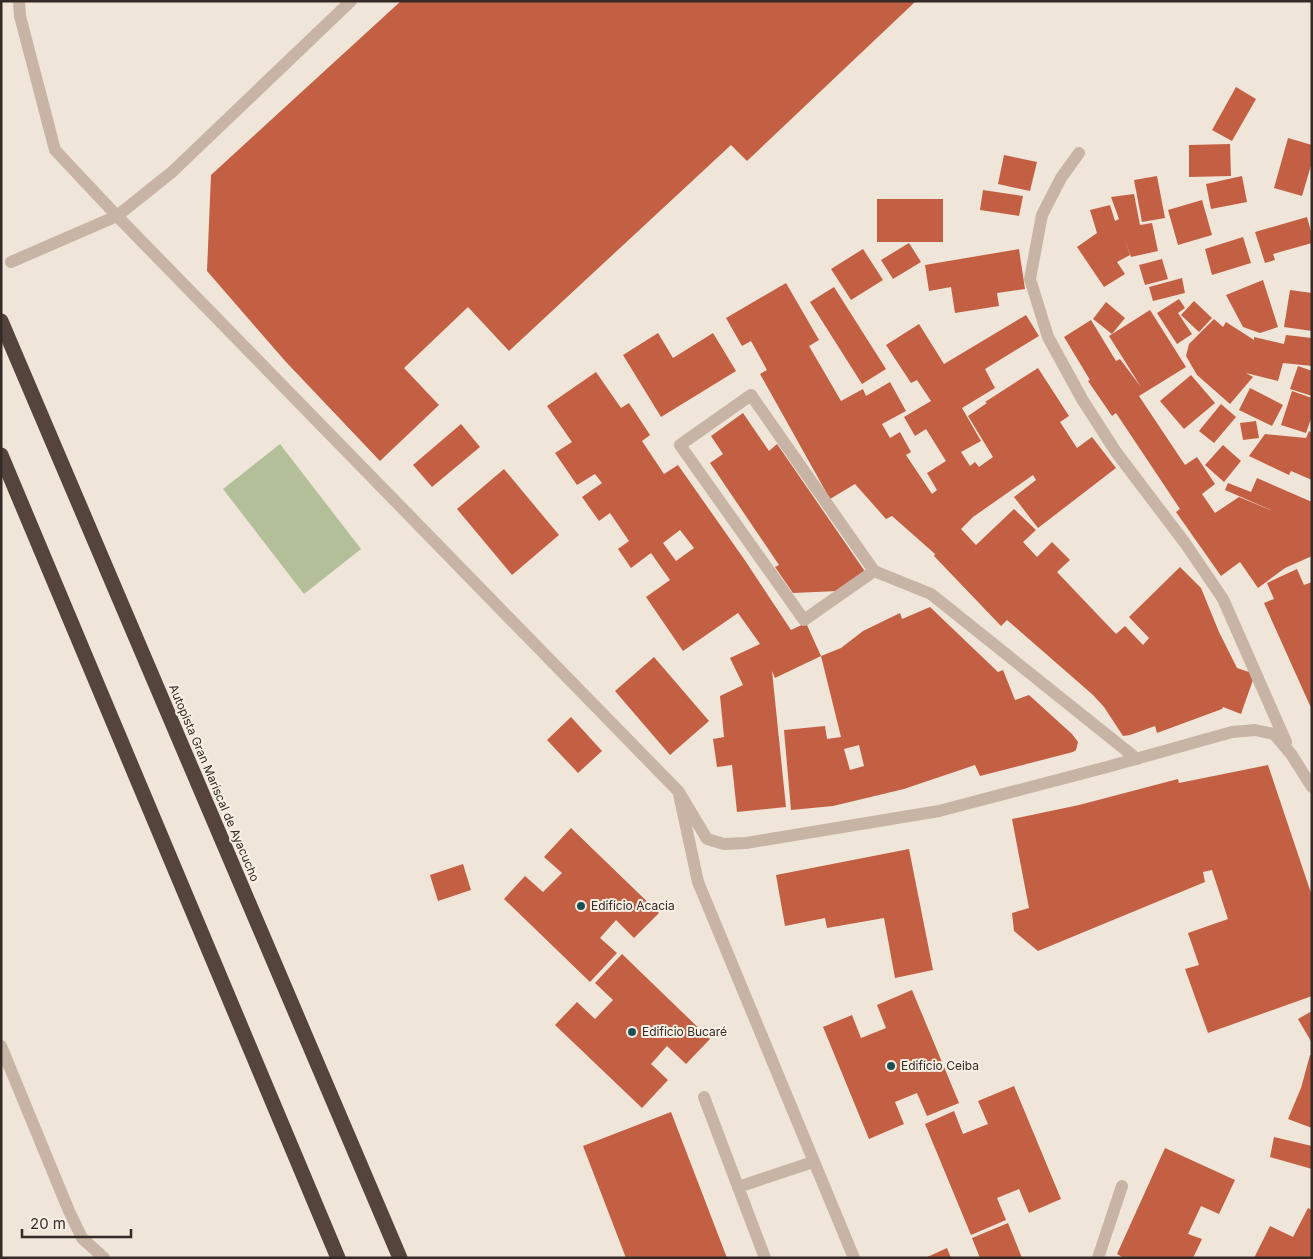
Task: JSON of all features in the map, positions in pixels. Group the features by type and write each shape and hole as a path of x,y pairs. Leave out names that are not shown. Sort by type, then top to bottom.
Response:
{"highway":[{"name":"Autopista Gran Mariscal de Ayacucho","path":"1,321 400,1258"},
{"path":"1,455 338,1258"}],"street":[{"path":"19,1 20,16 55,150 117,216 679,792 708,839 724,844 746,843 939,811 1232,732 1255,730 1274,734 1291,754 1312,787"},
{"path":"11,262 117,216 172,172 351,1"},
{"path":"1079,153 1061,178 1042,215 1030,279 1048,337 1082,399 1116,452 1185,543 1224,599 1291,754"},
{"path":"874,571 804,620 680,445 751,395 874,571 931,594 1137,759"},
{"path":"679,792 698,882 854,1258"},
{"path":"1,1046 82,1238 104,1258"},
{"path":"704,1097 765,1258"},
{"path":"738,1187 813,1162"},
{"path":"1098,1258 1122,1186"}],"green space":[{"path":"280,444 361,549 304,594 223,489"}],"building":[{"path":"401,1 916,1 747,161 731,145 509,351 468,307 404,368 439,405 380,461 286,362 207,271 211,175"},
{"path":"1236,87 1256,99 1232,141 1212,130"},
{"path":"1288,138 1312,145 1312,162 1302,196 1274,188"},
{"path":"1230,144 1231,176 1189,177 1189,145"},
{"path":"1004,155 1037,162 1030,191 998,184"},
{"path":"1157,176 1165,218 1142,222 1134,180"},
{"path":"1242,176 1247,202 1211,209 1206,184"},
{"path":"983,190 1023,196 1019,216 980,210"},
{"path":"1134,194 1140,225 1152,223 1158,251 1131,257 1125,240 1130,255 1117,262 1125,274 1104,287 1077,247 1097,233 1090,210 1110,205 1115,221 1119,219 1111,197"},
{"path":"877,199 943,199 943,242 877,242"},
{"path":"1202,200 1212,235 1178,245 1168,210"},
{"path":"1307,217 1312,235 1312,243 1273,254 1275,260 1265,263 1255,232"},
{"path":"1243,237 1251,263 1212,275 1205,249"},
{"path":"909,243 921,262 893,279 881,260"},
{"path":"863,249 883,280 851,300 831,269"},
{"path":"1019,249 1025,289 997,293 999,306 955,313 951,287 929,291 925,265"},
{"path":"1162,259 1168,279 1145,285 1139,265"},
{"path":"1182,278 1185,293 1153,301 1149,287"},
{"path":"1263,280 1278,327 1260,333 1243,327 1226,295"},
{"path":"786,283 819,340 809,346 841,401 863,389 866,396 890,382 906,411 882,424 890,438 900,432 911,452 906,455 932,494 937,490 927,473 946,461 926,429 915,436 904,417 931,401 917,380 911,383 886,345 919,324 944,364 1026,315 1039,336 985,369 995,388 962,408 981,441 961,452 970,466 975,462 979,467 993,457 968,416 987,403 985,402 1038,368 1069,416 1060,422 1077,448 1092,437 1116,468 1038,528 1014,497 1036,480 1033,475 973,517 961,529 976,545 1014,509 1036,530 1023,542 1037,557 1052,542 1070,560 1057,572 1116,634 1125,626 1143,645 1149,638 1129,617 1180,567 1201,588 1219,632 1237,668 1255,674 1241,714 1223,707 1157,733 1155,726 1123,736 1104,707 1093,695 1007,620 1001,626 934,556 935,554 892,516 886,519 855,484 830,499 760,374 767,370 751,341 742,346 726,318"},
{"path":"834,287 886,369 862,384 810,302"},
{"path":"1290,290 1312,293 1312,331 1284,327"},
{"path":"1179,299 1185,308 1178,313 1192,334 1177,344 1157,313"},
{"path":"1194,301 1212,318 1199,332 1181,315"},
{"path":"1106,302 1125,318 1112,334 1093,319"},
{"path":"1150,310 1186,367 1139,396 1185,465 1197,457 1215,484 1202,494 1215,513 1239,497 1280,514 1225,490 1228,483 1251,492 1257,478 1312,502 1312,556 1285,568 1258,588 1240,562 1221,576 1176,512 1180,509 1116,413 1112,416 1088,381 1090,380 1064,337 1091,320 1116,361 1120,359 1141,387 1109,336"},
{"path":"1214,319 1223,327 1226,322 1254,340 1254,337 1284,344 1286,335 1312,338 1312,366 1283,363 1278,381 1246,373 1253,377 1230,404 1197,375 1186,356 1189,344"},
{"path":"658,333 673,358 713,333 736,371 661,417 623,355"},
{"path":"1298,366 1312,371 1312,396 1290,389"},
{"path":"596,372 621,408 629,403 650,435 642,441 664,474 678,465 791,630 806,623 821,656 775,678 772,671 786,807 737,812 732,765 717,767 713,739 724,737 720,696 743,685 730,658 760,644 738,613 683,651 646,597 670,580 651,553 631,568 618,549 629,541 610,513 599,521 582,497 602,483 595,474 577,485 555,453 572,442 547,406","holes":["680,530 694,548 676,561 663,543"]},
{"path":"1191,375 1215,403 1184,429 1160,401"},
{"path":"1250,388 1283,405 1272,426 1239,410"},
{"path":"1292,391 1312,398 1312,416 1306,433 1281,425"},
{"path":"1221,404 1236,417 1214,443 1199,431"},
{"path":"743,413 769,451 777,444 866,573 838,591 793,593 775,567 779,565 710,463 723,454 711,436"},
{"path":"1256,421 1259,438 1243,440 1240,423"},
{"path":"461,424 480,447 432,487 413,465"},
{"path":"1309,431 1312,433 1312,480 1291,471 1289,475 1249,456 1265,434 1306,438"},
{"path":"1223,445 1241,461 1224,482 1205,465"},
{"path":"504,469 559,535 512,575 457,509"},
{"path":"1297,569 1304,585 1312,582 1312,710 1264,603 1274,599 1267,583"},
{"path":"930,607 998,672 1003,670 1015,700 1029,695 1072,734 1078,742 1076,750 1073,752 980,776 975,765 904,789 833,806 791,810 784,730 825,726 827,739 841,737 821,656 841,648 863,631 900,613 902,619","holes":["859,745 864,766 850,770 844,749"]},
{"path":"654,657 709,721 670,755 615,691"},
{"path":"571,717 602,751 578,773 547,740"},
{"path":"1268,765 1312,896 1312,996 1208,1033 1185,969 1199,965 1188,933 1228,919 1212,870 1203,872 1205,882 1038,951 1014,931 1012,913 1029,908 1012,819 1079,805 1178,779 1179,783"},
{"name":"Edificio Acacia","path":"571,828 659,913 634,938 616,920 600,938 617,953 590,982 504,899 525,876 543,892 562,873 544,857"},
{"path":"909,849 933,970 895,978 884,918 827,928 825,918 785,926 776,875"},
{"path":"463,864 471,890 438,901 430,875"},
{"name":"Edificio Bucaré","path":"622,954 710,1039 686,1064 667,1046 651,1064 668,1080 642,1108 555,1025 577,1002 595,1019 613,1000 595,983"},
{"name":"Edificio Ceiba","path":"912,990 959,1103 927,1116 917,1093 895,1102 904,1124 869,1139 823,1027 852,1015 861,1038 886,1028 877,1005"},
{"path":"1312,1011 1312,1043 1298,1019"},
{"path":"1310,1055 1312,1055 1312,1128 1288,1119 1301,1088"},
{"path":"1014,1086 1061,1199 1029,1213 1019,1189 997,1198 1006,1220 971,1235 925,1124 954,1111 963,1134 988,1124 978,1101"},
{"path":"671,1112 727,1258 626,1258 583,1146"},
{"path":"1274,1137 1312,1146 1312,1169 1270,1157"},
{"path":"1165,1148 1235,1180 1219,1214 1201,1206 1188,1234 1202,1239 1193,1258 1124,1258 1117,1254"},
{"path":"1308,1208 1312,1210 1312,1258 1254,1258 1270,1226 1293,1237"},
{"path":"1008,1223 1022,1258 980,1258 972,1238"},
{"path":"947,1248 951,1258 925,1258"}],"place":[{"name":"Edificio Acacia","path":"581,906"},
{"name":"Edificio Bucaré","path":"632,1032"},
{"name":"Edificio Ceiba","path":"891,1066"}]}
